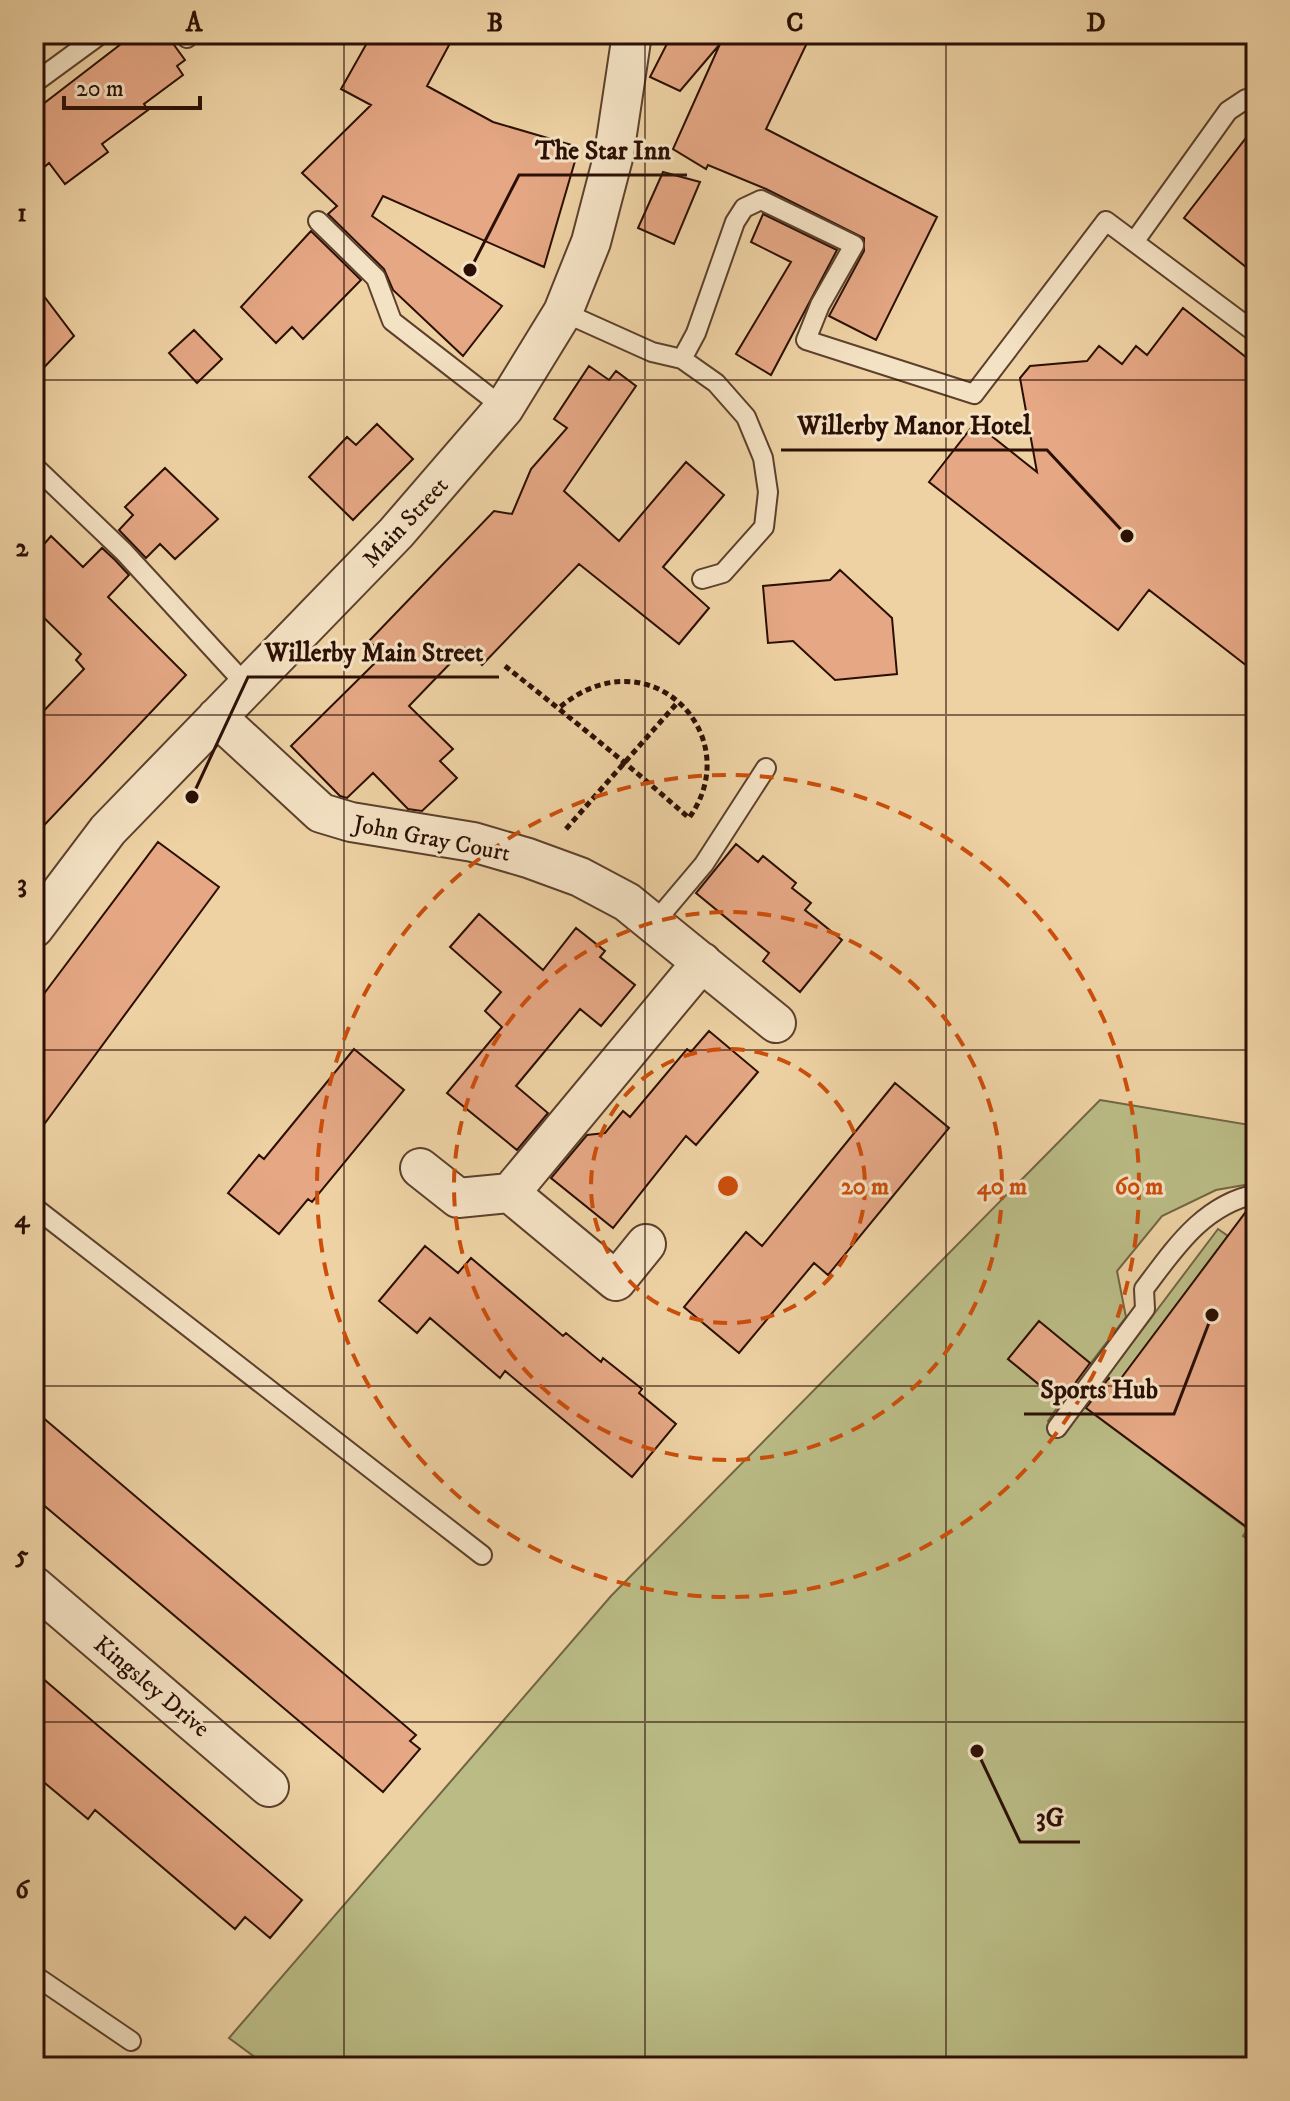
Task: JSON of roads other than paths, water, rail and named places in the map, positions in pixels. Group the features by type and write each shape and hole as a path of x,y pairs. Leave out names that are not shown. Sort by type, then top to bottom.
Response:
{"street":[{"name":"Main Street","path":"34,928 108,830 405,523 504,408 563,312 591,242 610,169 632,34"},
{"name":"John Gray Court","path":"217,717 321,813 351,822 473,842 546,864 615,896 655,922 776,1023"},
{"path":"420,1168 458,1198 510,1193 702,962"},
{"path":"510,1193 616,1281 646,1244"},
{"name":"Kingsley Drive","path":"34,1586 269,1787"}],"lane":[{"path":"34,83 101,34"},
{"path":"1134,242 1228,111 1246,99 1256,101"},
{"path":"682,359 696,333 735,222 744,208 761,200 854,245 820,305 806,340 974,394 1106,221 1256,333"},
{"path":"318,221 376,278 392,321 504,408"},
{"path":"563,312 652,352 682,359 716,383 746,417 763,458 768,492 764,527 723,573 702,579"},
{"path":"34,466 124,552 247,686"},
{"path":"655,922 704,864 766,768"},
{"path":"1057,1428 1145,1309 1144,1289 1188,1231 1220,1207 1256,1194"},
{"path":"34,1207 482,1555"},
{"path":"34,1975 131,2041"}],"place":[{"name":"The Star Inn","path":"470,270"},
{"name":"Willerby Manor Hotel","path":"1127,536"},
{"name":"Willerby Main Street","path":"192,797"},
{"name":"Sports Hub","path":"1212,1315"},
{"name":"3G","path":"977,1751"}]}
